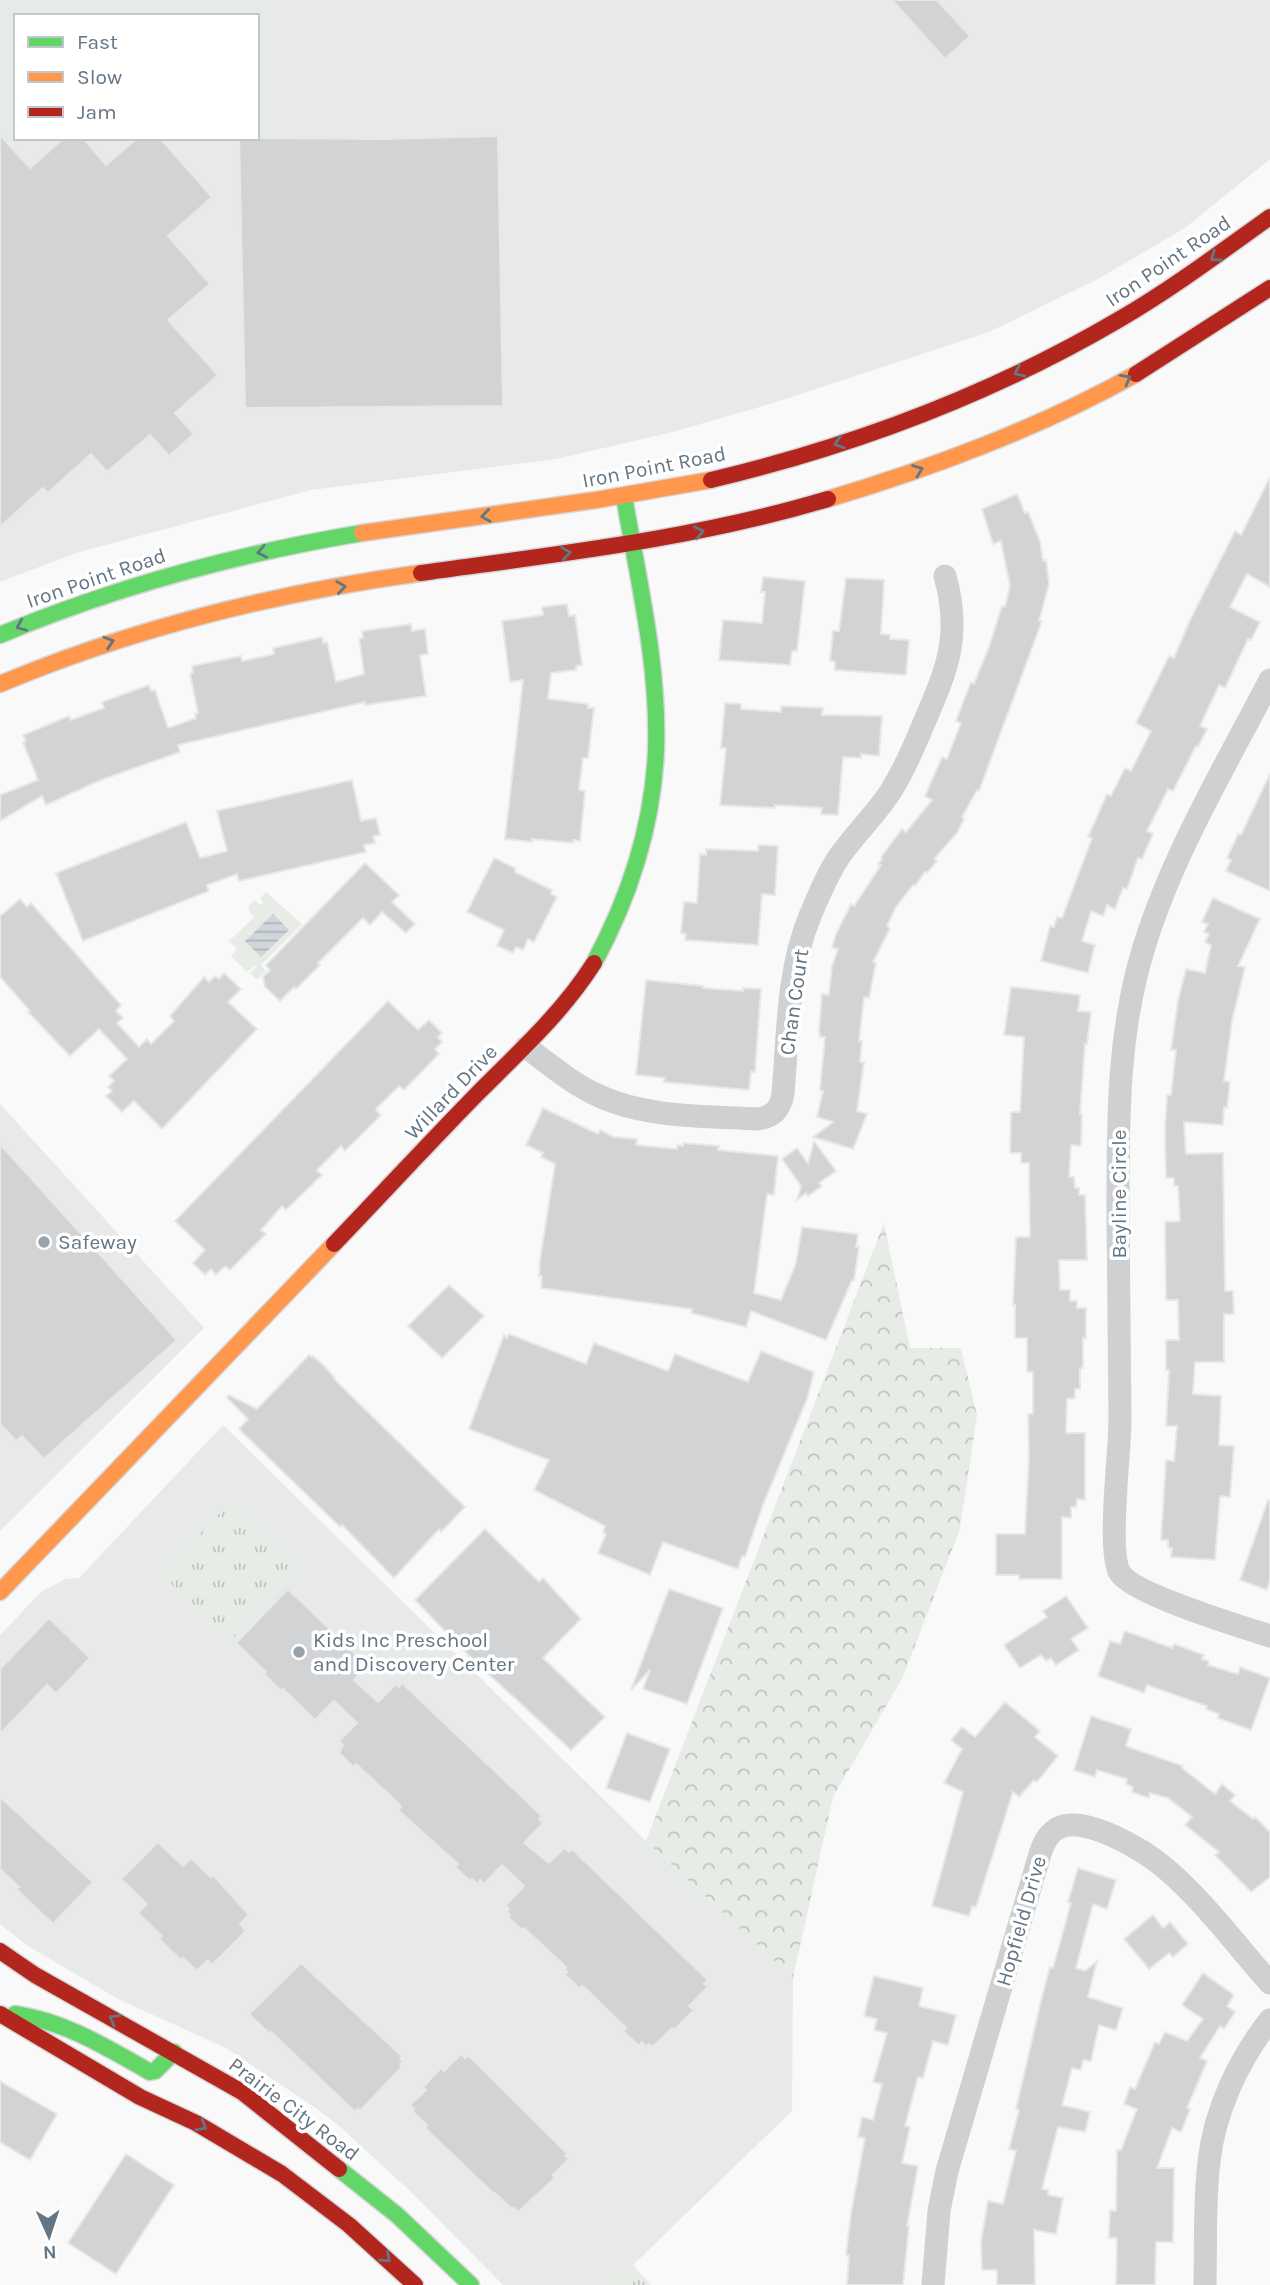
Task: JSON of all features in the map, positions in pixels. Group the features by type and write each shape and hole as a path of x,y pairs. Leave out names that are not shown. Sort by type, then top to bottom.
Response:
{"main road":[{"name":"Iron Point Road","path":"0,635 92,599 228,558 321,540 688,485 757,468 903,422 972,394 1064,349 1159,295 1270,217"},
{"path":"0,684 90,649 226,609 319,590 632,544 756,520 824,502 914,472 1067,409 1121,382 1214,326 1270,288"},
{"name":"Willard Drive","path":"0,1592 460,1113 550,1023 578,988 608,934 633,875 650,805 656,750 652,674 624,496"},
{"name":"Prairie City Road","path":"0,1951 36,1975 242,2092 397,2214 471,2285"},
{"path":"0,2013 41,2016 71,2026 150,2071 155,2071 174,2052"},
{"path":"0,2013 140,2097 196,2123 282,2174 349,2225 415,2285"}],"street":[{"name":"Chan Court","path":"526,1047 581,1086 597,1095 634,1108 757,1119 775,1113 782,1101 794,972 809,919 841,854 892,789 942,683 953,630 953,611 944,576"},
{"name":"Bayline Circle","path":"1270,680 1173,868 1157,908 1132,992 1119,1105 1120,1433 1114,1540 1116,1564 1128,1582 1160,1597 1270,1636"},
{"name":"Hopfield Drive","path":"933,2285 939,2211 947,2171 1040,1854 1048,1838 1058,1828 1069,1825 1092,1828 1137,1849 1163,1867 1186,1888 1270,1983"},
{"path":"1205,2285 1208,2175 1212,2144 1220,2113 1240,2066 1270,2020"}],"shaded area":[{"path":"0,0 1270,0 1270,159 1185,228 1098,279 989,332 770,404 669,433 556,459 311,490 76,553 0,582"},
{"path":"273,914 289,930 261,957 245,941"},
{"name":"Safeway","path":"0,1104 204,1328 0,1531"},
{"path":"223,1425 646,1841 793,1978 792,2111 609,2285 503,2285 411,2192 337,2124 310,2104 226,2048 118,1999 28,1946 0,1924 0,1635 42,1591 66,1579 79,1578"}],"green space":[{"path":"266,892 302,924 261,965 266,971 257,980 250,973 256,967 247,972 231,956 237,949 229,941 254,917 248,907 255,900 260,905 263,902 260,898"},
{"path":"884,1223 910,1348 961,1348 977,1415 960,1529 902,1679 833,1797 793,1978 646,1841"},
{"path":"223,1510 239,1510 300,1570 230,1641 161,1574"},
{"path":"633,2265 651,2285 609,2285"}],"building":[{"path":"892,0 937,0 970,36 945,59"},
{"path":"0,135 30,168 62,140 85,140 106,165 135,140 162,140 212,197 168,236 210,284 168,320 218,375 175,413 194,434 169,456 150,435 107,472 91,454 48,493 43,488 0,527"},
{"path":"498,136 503,406 245,408 239,140"},
{"path":"1270,477 1270,587 1247,574 1230,607 1260,622 1251,640 1248,639 1225,688 1219,685 1200,726 1207,729 1173,791 1168,789 1147,831 1153,834 1142,859 1138,858 1127,889 1123,888 1115,909 1107,905 1103,916 1091,911 1082,941 1095,945 1088,973 1041,961 1050,926 1054,927 1057,917 1062,918 1092,838 1088,837 1107,794 1111,796 1125,768 1131,771 1151,731 1136,723 1169,656 1174,658 1235,531 1241,535"},
{"path":"1017,494 1040,541 1043,561 1046,560 1049,584 1039,621 1042,621 979,791 977,790 962,817 964,819 957,833 934,859 937,861 896,907 887,926 890,928 873,962 876,963 869,998 864,997 859,1041 862,1041 860,1062 864,1062 857,1111 867,1114 853,1149 813,1137 833,1122 817,1117 823,1091 820,1090 825,1037 820,1037 819,1031 822,994 829,995 832,966 838,949 832,947 851,904 854,906 881,865 878,864 881,857 902,829 906,832 932,800 925,796 942,757 947,759 961,723 956,721 971,682 974,684 989,647 1002,606 1005,607 1010,586 1001,541 993,544 982,509"},
{"path":"763,577 805,581 797,651 792,651 790,665 719,660 723,620 762,623 765,592 761,592"},
{"path":"846,578 884,580 881,634 890,635 890,639 909,640 906,675 835,670 835,662 830,661 833,631 839,631"},
{"path":"567,604 569,616 575,615 582,665 576,666 576,670 551,673 548,699 588,704 588,708 594,708 588,758 583,758 579,790 585,791 580,841 573,840 573,843 532,839 532,842 505,839 523,680 510,682 502,621 543,615 542,607"},
{"path":"411,624 412,631 425,629 428,654 420,655 426,696 365,705 365,702 178,745 180,752 101,780 46,805 42,796 0,821 0,795 38,780 23,742 26,741 23,735 69,716 71,720 104,708 102,702 149,685 151,691 155,690 168,728 196,718 195,714 198,713 190,674 193,673 192,666 241,656 242,661 274,654 273,648 322,637 323,643 327,642 336,682 364,674 359,638 363,638 362,631"},
{"path":"725,703 741,704 741,709 781,712 781,706 823,708 822,715 882,716 879,756 861,754 861,758 843,757 838,815 821,814 822,808 720,805 726,748 721,748"},
{"path":"1270,774 1270,891 1226,871 1231,860 1227,858"},
{"path":"352,780 361,821 376,818 380,835 373,836 375,843 364,845 366,852 239,881 237,874 207,885 209,891 83,941 56,873 186,822 200,858 227,851 217,811"},
{"path":"758,845 778,846 775,895 762,894 758,945 685,940 686,934 681,933 684,902 697,903 700,854 706,855 706,849 758,851"},
{"path":"494,858 515,868 515,872 552,890 551,894 557,897 534,942 528,939 523,950 516,947 513,953 497,946 504,930 467,912"},
{"path":"365,863 399,895 392,902 415,924 406,933 382,912 370,925 363,918 296,989 294,987 280,1001 265,987 263,977 270,970 266,965"},
{"path":"1213,898 1260,919 1238,966 1245,967 1232,1021 1224,1081 1230,1082 1223,1125 1184,1122 1186,1154 1223,1153 1225,1291 1233,1291 1234,1314 1224,1314 1224,1362 1195,1362 1193,1394 1221,1396 1219,1445 1234,1446 1230,1497 1220,1496 1215,1560 1171,1557 1172,1548 1168,1548 1168,1540 1161,1540 1166,1460 1174,1461 1177,1426 1166,1426 1169,1370 1166,1370 1166,1340 1179,1340 1178,1300 1166,1300 1165,1222 1180,1221 1178,1186 1174,1186 1174,1178 1166,1178 1167,1095 1171,1095 1176,1050 1171,1050 1178,1001 1186,969 1205,973 1211,945 1205,942 1209,934 1204,932 1208,924 1202,922"},
{"path":"20,899 27,907 31,903 121,1005 116,1011 123,1018 117,1023 139,1047 147,1039 151,1044 174,1021 170,1016 204,977 209,982 215,976 219,979 224,973 241,989 228,1002 257,1029 162,1129 134,1101 122,1112 106,1096 112,1091 108,1087 114,1081 109,1076 127,1059 99,1029 70,1056 28,1012 30,1011 0,977 0,916"},
{"path":"646,980 703,988 743,991 743,988 761,989 755,1072 751,1071 749,1090 664,1082 665,1078 636,1075"},
{"path":"1011,987 1080,995 1078,1011 1091,1012 1085,1044 1080,1114 1081,1146 1071,1145 1069,1177 1074,1177 1079,1195 1085,1195 1087,1260 1059,1260 1060,1290 1070,1290 1070,1301 1077,1301 1077,1308 1086,1308 1086,1338 1083,1338 1080,1389 1075,1389 1075,1398 1067,1399 1066,1433 1085,1433 1085,1500 1077,1499 1076,1507 1071,1507 1071,1518 1062,1517 1062,1579 1019,1579 1019,1575 996,1575 996,1534 1025,1534 1028,1414 1033,1414 1033,1372 1027,1372 1027,1338 1015,1338 1013,1305 1016,1237 1030,1237 1029,1163 1021,1163 1021,1153 1010,1153 1011,1112 1020,1112 1024,1037 1004,1035"},
{"path":"388,1001 418,1030 429,1020 442,1033 438,1037 442,1042 435,1049 439,1054 404,1090 399,1086 378,1107 376,1110 381,1115 345,1151 341,1146 317,1170 322,1175 286,1210 282,1206 261,1230 266,1234 230,1270 225,1266 216,1275 211,1269 205,1275 193,1263 205,1250 175,1221"},
{"path":"543,1108 598,1134 600,1130 614,1137 637,1139 636,1145 677,1149 677,1145 683,1146 683,1143 719,1146 718,1150 778,1156 774,1195 767,1194 754,1293 781,1300 796,1263 802,1227 858,1234 856,1247 859,1247 854,1280 826,1340 751,1311 746,1327 691,1313 692,1309 541,1288 540,1260 555,1164 541,1157 543,1153 526,1145"},
{"path":"814,1141 836,1171 819,1183 822,1186 797,1200 801,1186 782,1159 797,1148 808,1164"},
{"name":"Safeway","path":"0,1144 177,1340 44,1459 22,1436 16,1441 0,1424"},
{"path":"449,1285 484,1316 442,1358 408,1326"},
{"path":"509,1334 586,1364 594,1343 668,1371 675,1354 748,1382 761,1351 814,1372 807,1399 738,1569 663,1542 650,1575 598,1553 606,1534 603,1533 605,1526 534,1490 549,1460 469,1429 504,1335 507,1338"},
{"path":"309,1355 324,1366 334,1379 465,1507 441,1532 439,1529 394,1578 342,1525 340,1527 239,1429 248,1419 227,1398 229,1395 257,1409"},
{"path":"1268,1500 1270,1579 1267,1590 1240,1580"},
{"path":"485,1529 539,1582 543,1578 581,1619 543,1658 605,1717 571,1750 469,1656 415,1600"},
{"path":"288,1589 368,1666 354,1680 378,1702 396,1684 399,1687 402,1683 542,1816 539,1819 543,1823 524,1843 549,1863 564,1848 569,1852 572,1849 708,1980 704,1984 708,1987 689,2006 694,2010 674,2030 672,2028 653,2047 649,2044 646,2047 642,2042 639,2046 623,2031 626,2028 587,1990 582,1986 580,1989 564,1974 567,1972 564,1969 566,1967 524,1928 522,1930 508,1917 510,1915 506,1911 509,1909 506,1905 524,1886 502,1865 484,1884 480,1880 477,1884 472,1879 470,1881 455,1867 458,1864 398,1810 401,1807 398,1803 356,1764 353,1767 339,1753 343,1745 339,1741 357,1723 334,1701 315,1720 283,1689 281,1691 236,1643"},
{"path":"669,1589 723,1608 687,1704 643,1689 650,1670 631,1690"},
{"path":"1066,1596 1088,1628 1071,1639 1079,1650 1056,1665 1051,1658 1046,1661 1041,1655 1020,1668 1004,1645 1047,1617 1043,1611"},
{"path":"49,1618 90,1658 56,1694 47,1685 0,1734 0,1669"},
{"path":"1125,1631 1172,1648 1174,1644 1204,1655 1202,1659 1209,1661 1208,1665 1238,1674 1240,1667 1270,1678 1251,1730 1218,1718 1219,1714 1206,1709 1207,1706 1147,1685 1144,1693 1098,1676 1110,1641 1120,1644"},
{"path":"1005,1702 1040,1731 1035,1737 1058,1756 1037,1782 1034,1780 1019,1797 1013,1792 976,1907 972,1906 969,1916 932,1906 963,1792 944,1783 962,1749 951,1740 962,1727 975,1737"},
{"path":"1091,1716 1131,1729 1126,1746 1183,1766 1182,1768 1215,1794 1222,1784 1235,1795 1230,1801 1253,1819 1255,1817 1270,1832 1270,1877 1251,1892 1215,1855 1219,1852 1185,1825 1192,1817 1168,1798 1150,1793 1149,1798 1132,1792 1133,1787 1126,1784 1127,1779 1097,1770 1095,1777 1074,1770"},
{"path":"627,1733 670,1749 650,1802 606,1788"},
{"path":"0,1797 93,1882 53,1924 16,1889 19,1887 0,1869"},
{"path":"158,1842 183,1866 191,1858 211,1877 213,1875 249,1915 240,1924 246,1931 212,1965 208,1960 197,1971 159,1939 162,1936 138,1913 147,1904 121,1879"},
{"path":"1078,1868 1116,1880 1107,1909 1093,1904 1076,1968 1085,1971 1097,1961 1088,1997 1123,2008 1116,2030 1099,2025 1091,2061 1083,2060 1081,2070 1072,2068 1062,2105 1090,2112 1085,2132 1058,2127 1042,2189 1049,2190 1048,2195 1063,2198 1056,2234 1034,2230 1035,2285 997,2285 997,2270 982,2270 981,2241 988,2201 1003,2204 1016,2151 1009,2149 1019,2110 1016,2109 1041,2001 1050,1967 1053,1968"},
{"path":"1153,1915 1163,1928 1170,1922 1188,1944 1173,1957 1169,1953 1149,1969 1124,1939"},
{"path":"301,1963 402,2056 402,2067 360,2111 358,2109 355,2112 249,2014"},
{"path":"1203,1973 1234,1995 1227,2006 1235,2012 1224,2029 1220,2026 1200,2058 1207,2061 1187,2108 1190,2109 1181,2132 1172,2128 1157,2168 1174,2168 1173,2242 1156,2242 1155,2285 1116,2285 1117,2238 1109,2238 1110,2210 1116,2211 1117,2150 1121,2150 1137,2109 1124,2104 1130,2087 1135,2089 1155,2042 1159,2044 1165,2032 1187,2041 1203,2019 1182,2005"},
{"path":"874,1976 923,1988 919,2006 956,2015 948,2045 933,2041 923,2078 918,2077 905,2126 910,2127 902,2163 918,2166 907,2226 903,2285 847,2285 849,2255 846,2255 851,2213 865,2138 858,2137 862,2117 873,2120 882,2084 873,2082 887,2033 874,2030 877,2019 864,2016"},
{"path":"461,2054 465,2058 468,2055 568,2154 565,2156 569,2159 553,2175 555,2178 518,2212 494,2194 425,2128 427,2125 412,2111 414,2109 410,2105 426,2090 423,2087 441,2068 444,2071"},
{"path":"0,2081 57,2114 30,2160 0,2142"},
{"path":"126,2154 174,2185 116,2274 68,2243"}],"traffic: fast":[{"path":"594,963 629,886 645,833 656,750 651,654 624,496"},
{"path":"0,635 88,601 178,573 269,551 362,533"},
{"path":"15,2014 69,2029 150,2072 155,2071 174,2052"},
{"path":"339,2169 397,2215 471,2285"}],"traffic: slow":[{"path":"828,499 985,445 1063,411 1136,374"},
{"path":"362,533 596,500 711,480"},
{"path":"0,684 103,645 207,615 313,591 421,573"},
{"path":"0,1592 334,1244"}],"traffic: jam":[{"path":"711,480 870,434 1023,371 1140,307 1270,217"},
{"path":"1136,374 1270,288"},
{"path":"421,573 677,535 728,525 828,499"},
{"path":"334,1244 540,1031 594,963"},
{"path":"0,1951 35,1975 242,2092 339,2169"},
{"path":"0,2014 140,2097 196,2123 282,2174 349,2225 415,2285"}],"place":[{"name":"Safeway","path":"44,1242"},
{"name":"Kids Inc Preschool and Discovery Center","path":"299,1652"}]}
